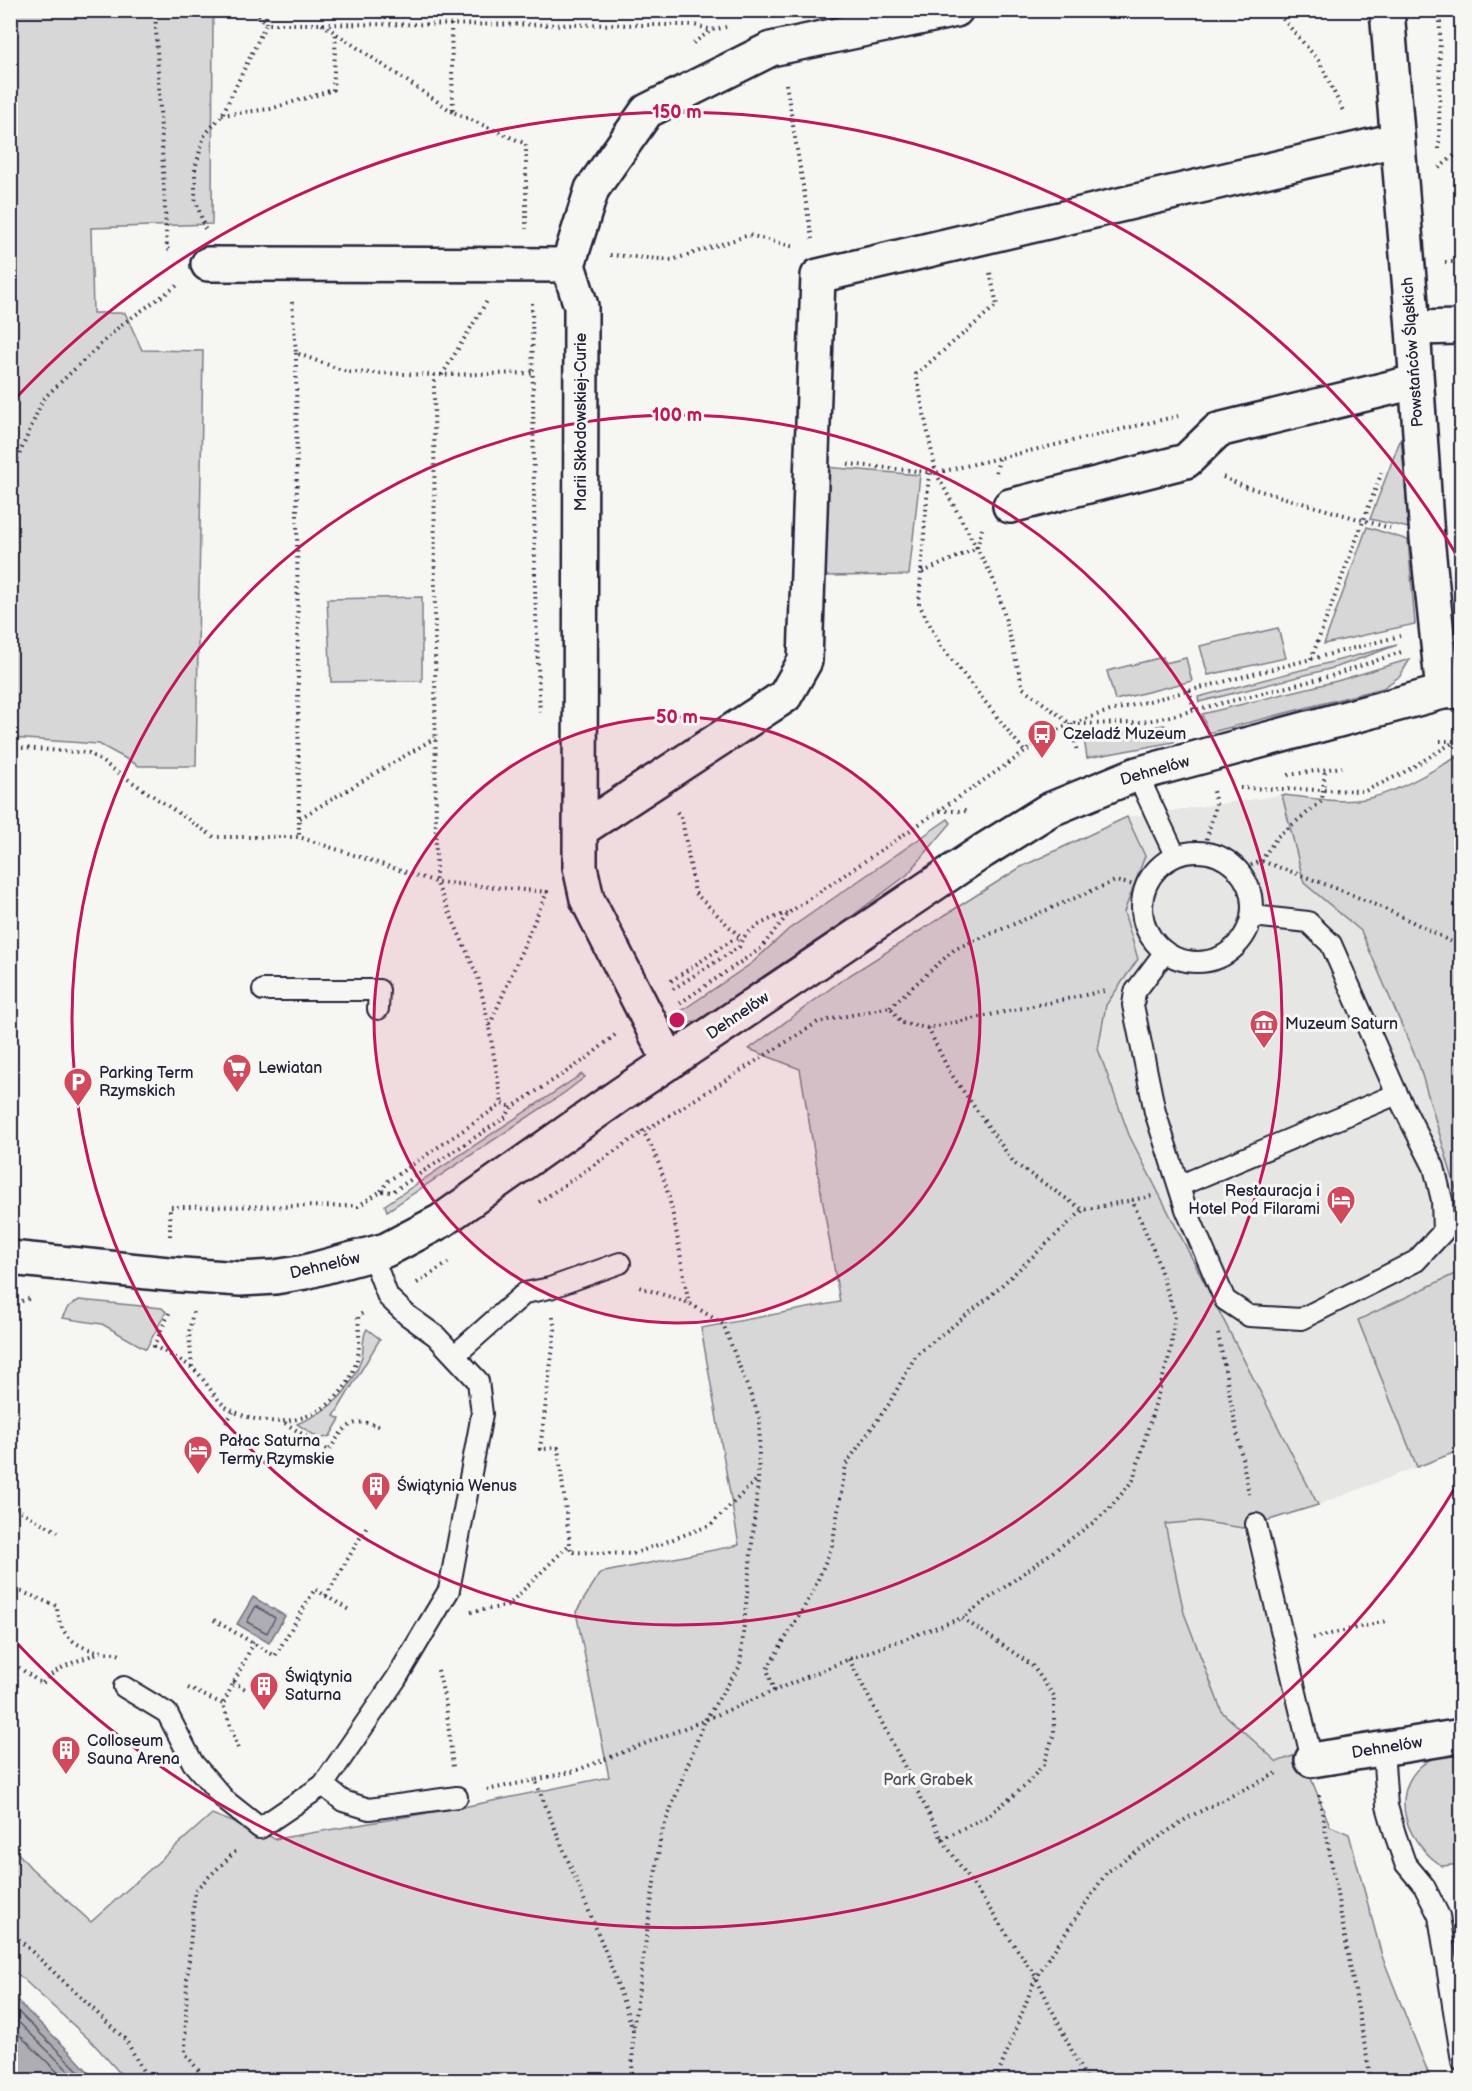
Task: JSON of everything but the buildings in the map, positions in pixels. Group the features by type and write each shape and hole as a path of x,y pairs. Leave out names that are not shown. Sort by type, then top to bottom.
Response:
{"street":[{"path":"209,250 570,258 592,189 647,111 771,49 956,10"},
{"name":"Powstańców Śląskich","path":"1387,10 1436,635 1452,691"},
{"path":"582,829 785,696 805,661 818,276 1396,140"},
{"name":"Marii Skłodowskiej-Curie","path":"570,258 581,306 582,829 580,867 587,899 670,1062"},
{"path":"1413,328 1461,327"},
{"path":"1002,493 1186,461 1218,430 1415,382"},
{"name":"Dehnelów","path":"10,1258 168,1274 240,1278 275,1277 372,1255 441,1221 670,1062 1021,828 1077,797 1137,774 1452,691"},
{"name":"Dehnelów","path":"1312,1760 1461,1736"}],"lane":[{"path":"1137,774 1175,855"},
{"path":"1203,851 1223,856 1240,870 1252,891 1253,916 1245,937 1229,953 1208,962 1185,962 1164,952 1152,939 1144,923 1141,904 1145,887 1157,868 1175,855 1203,851"},
{"path":"1164,952 1135,992 1133,1005 1155,1112 1181,1185 1186,1209 1225,1300 1249,1316 1301,1319 1416,1261 1443,1232 1442,1200 1434,1167 1397,1094 1331,944 1308,922 1253,916"},
{"path":"263,990 379,990 378,1009"},
{"path":"1181,1185 1397,1094"},
{"path":"124,1687 166,1713 193,1763 226,1801 260,1828 323,1785 396,1679 449,1590 482,1414 478,1381 455,1355 388,1297 372,1255"},
{"path":"455,1355 525,1293 550,1288 620,1263"},
{"path":"1256,1524 1312,1760"},
{"path":"1383,1749 1387,1806 1395,1834 1406,1863 1424,1886 1439,1916 1456,1995 1461,2061"},
{"path":"323,1785 343,1801 369,1809 457,1797"}],"path":[{"path":"155,10 167,249 209,250"},
{"path":"255,10 266,24"},
{"path":"209,250 205,228 195,198 195,169 204,136 222,115 266,24 266,10"},
{"path":"1275,10 1319,61 1348,120"},
{"path":"1436,180 1439,168 1440,12"},
{"path":"1420,13 1461,13"},
{"path":"266,24 694,25 712,30"},
{"path":"322,24 453,112 526,144 526,232"},
{"path":"451,24 453,112"},
{"path":"222,115 270,109 333,90 336,33"},
{"path":"780,47 812,240"},
{"path":"1439,168 1461,149"},
{"path":"570,258 672,260 749,235 804,249"},
{"path":"982,237 997,305 916,374 936,473 992,576 1002,605 1023,688 1072,725 1135,723 1331,676 1398,652 1436,635"},
{"path":"794,247 794,258"},
{"path":"10,476 43,399 121,325 209,250"},
{"path":"291,291 296,353 299,837"},
{"path":"442,375 489,298"},
{"path":"532,302 535,588 540,728"},
{"path":"296,353 347,372 434,375 532,373"},
{"path":"434,375 436,882 478,977 502,1104"},
{"path":"999,459 1002,493"},
{"path":"812,461 936,473"},
{"path":"1186,461 1243,486 1427,538"},
{"path":"1311,659 1383,468"},
{"path":"929,473 919,604 941,646 1024,752"},
{"path":"977,548 982,526"},
{"path":"921,573 977,548"},
{"path":"671,980 731,941 741,939 771,918 790,912 1059,729 1099,714 1311,659 1436,635"},
{"path":"1189,690 1194,710"},
{"path":"1072,725 1077,752"},
{"path":"299,818 435,738"},
{"path":"1440,741 1461,741"},
{"path":"1236,788 1358,792 1377,787 1454,742"},
{"path":"10,747 88,753 214,837 299,837 436,882 547,892"},
{"path":"1240,870 1261,861 1277,837 1322,801 1325,770"},
{"path":"655,780 682,819 696,894 741,939"},
{"path":"1203,851 1216,804 1213,790 1225,788"},
{"path":"939,811 970,811"},
{"path":"1261,861 1348,891 1411,919 1461,948"},
{"path":"546,880 547,892 552,903"},
{"path":"537,1203 643,1132 818,1022 890,1006 955,949 1115,881 1145,887"},
{"path":"489,1027 547,892"},
{"path":"381,1191 392,1192 506,1117 512,1107 609,1042 615,1030 648,1017 760,949 790,912"},
{"path":"648,1017 667,990 678,988 739,947 741,939"},
{"path":"890,1006 902,1023 928,1028 1094,991 1135,992"},
{"path":"928,1028 949,1071 1014,1163 1083,1210"},
{"path":"502,1104 512,1107"},
{"path":"176,1235 170,1233 170,1207 358,1206 381,1191 388,1181 502,1104"},
{"path":"651,1144 669,1205 689,1303"},
{"path":"437,1668 446,1705 457,1797 575,1771 705,1720 774,1691 849,1659 962,1618 1109,1509 1133,1480 1154,1417 1171,1350 1175,1315 1155,1254 1132,1200 1083,1210 988,1298 916,1355 890,1404 846,1464 832,1546 812,1594 767,1669 774,1691"},
{"path":"168,1274 169,1311 154,1347 192,1367 211,1394 233,1412 263,1423 284,1423 307,1417 327,1407 342,1394 359,1351 358,1316 450,1262"},
{"path":"598,1270 605,1276 689,1303 723,1324 760,1419 758,1477 740,1666 705,1720 662,1834 633,2030 632,2080"},
{"path":"550,1288 555,1330 540,1449 558,1448 571,1552 633,1554 711,1525 758,1477"},
{"path":"1225,1300 1215,1320 1256,1524"},
{"path":"192,1367 189,1333 195,1306"},
{"path":"226,1423 233,1412"},
{"path":"284,1423 329,1452 344,1428 357,1423 370,1422 381,1427"},
{"path":"10,1505 58,1532"},
{"path":"326,1596 367,1526"},
{"path":"468,1612 507,1606 570,1543"},
{"path":"10,1587 57,1606 58,1624 71,1641"},
{"path":"214,1620 275,1656 315,1590 349,1610"},
{"path":"942,1839 988,1816 1025,1786 1043,1765 1054,1734 1054,1696 1032,1665 962,1618"},
{"path":"1286,1644 1386,1621"},
{"path":"238,1748 223,1704 254,1642"},
{"path":"10,1669 14,1664 42,1684 50,1674 60,1668 101,1652"},
{"path":"849,1659 942,1839 1036,1977 1086,2080"},
{"path":"233,1682 245,1689"},
{"path":"10,1684 18,1690"},
{"path":"996,2080 1036,1977 1107,1872 1189,1817 1268,1777 1312,1760 1371,2080"},
{"path":"535,1780 609,1960 633,2030"},
{"path":"206,2080 185,2053 187,1979 195,1890 260,1828"},
{"path":"10,1931 126,2040 148,2080"}],"shaded area":[{"path":"1282,795 1304,883 1361,931 1419,1065 1461,1206 1461,1271 1359,1320 1417,1467 1318,1505 1129,1135 1098,1049 1106,1005 1138,959 1124,912 1145,856 1127,817"},
{"path":"1199,1521 1243,1528 1301,1753 1277,1762 1222,1712 1184,1613 1165,1524"}],"green space":[{"path":"10,11 213,11 212,224 91,228 93,313 125,313 142,350 203,351 196,766 139,766 99,744 11,738"},
{"path":"1401,438 1409,528 1370,519"},
{"path":"824,467 920,475 909,575 823,576"},
{"path":"1367,527 1408,540 1415,624 1324,644"},
{"path":"422,597 422,681 331,682 327,599"},
{"path":"1278,628 1286,658 1208,675 1200,646"},
{"path":"1397,645 1337,667 1199,702 1198,697"},
{"path":"1163,657 1165,663 1186,658 1192,681 1115,700 1107,671"},
{"path":"1410,659 1400,676 1383,688 1208,733 1202,714 1337,681"},
{"path":"1164,725 1170,728 1174,742 1087,758 1084,738"},
{"path":"1461,755 1461,1206 1419,1065 1361,931 1304,883 1282,795 1334,800 1365,799 1390,792"},
{"name":"Park Grabek","path":"1127,817 1145,856 1124,912 1138,959 1106,1005 1098,1049 1129,1135 1318,1505 1243,1528 1199,1521 1165,1524 1184,1613 1222,1712 1277,1762 1301,1753 1330,1826 1349,1834 1382,1956 1431,2080 126,2080 93,2043 11,1968 10,1844 31,1868 91,1922 212,1814 276,1839 463,1807 609,1777 576,1612 600,1573 739,1545 701,1328 840,1302 800,1069 749,1049 842,980 1021,867"},
{"path":"948,819 951,823 907,875 844,922 697,1021 689,1023 677,1014 752,963 789,929"},
{"path":"582,1074 585,1077 564,1093 387,1211 385,1205"},
{"path":"1461,1271 1461,1450 1417,1467 1358,1320"},
{"path":"79,1300 162,1308 166,1312 146,1349 102,1324 62,1318 68,1307"},
{"path":"367,1329 380,1339 334,1416 340,1419 330,1436 320,1439 297,1424 320,1413 346,1390 358,1369 364,1334"},
{"path":"1461,1749 1461,1864 1442,1866 1424,1851 1412,1834 1405,1816 1404,1798 1409,1781 1420,1767 1437,1756"}],"water":[{"path":"253,1597 285,1616 269,1643 237,1624"},
{"path":"11,1995 96,2080 16,2080 11,2074"}],"place":[{"name":"Czeladź Muzeum","path":"1042,760"},
{"name":"Muzeum Saturn","path":"1264,1050"},
{"name":"Lewiatan","path":"237,1094"},
{"name":"Parking Term Rzymskich","path":"78,1108"},
{"name":"Restauracja i Hotel Pod Filarami","path":"1341,1226"},
{"name":"Pałac Saturna Termy Rzymskie","path":"198,1476"},
{"name":"Świątynia Wenus","path":"376,1512"},
{"name":"Świątynia Saturna","path":"264,1712"},
{"name":"Colloseum Sauna Arena","path":"66,1776"}]}
